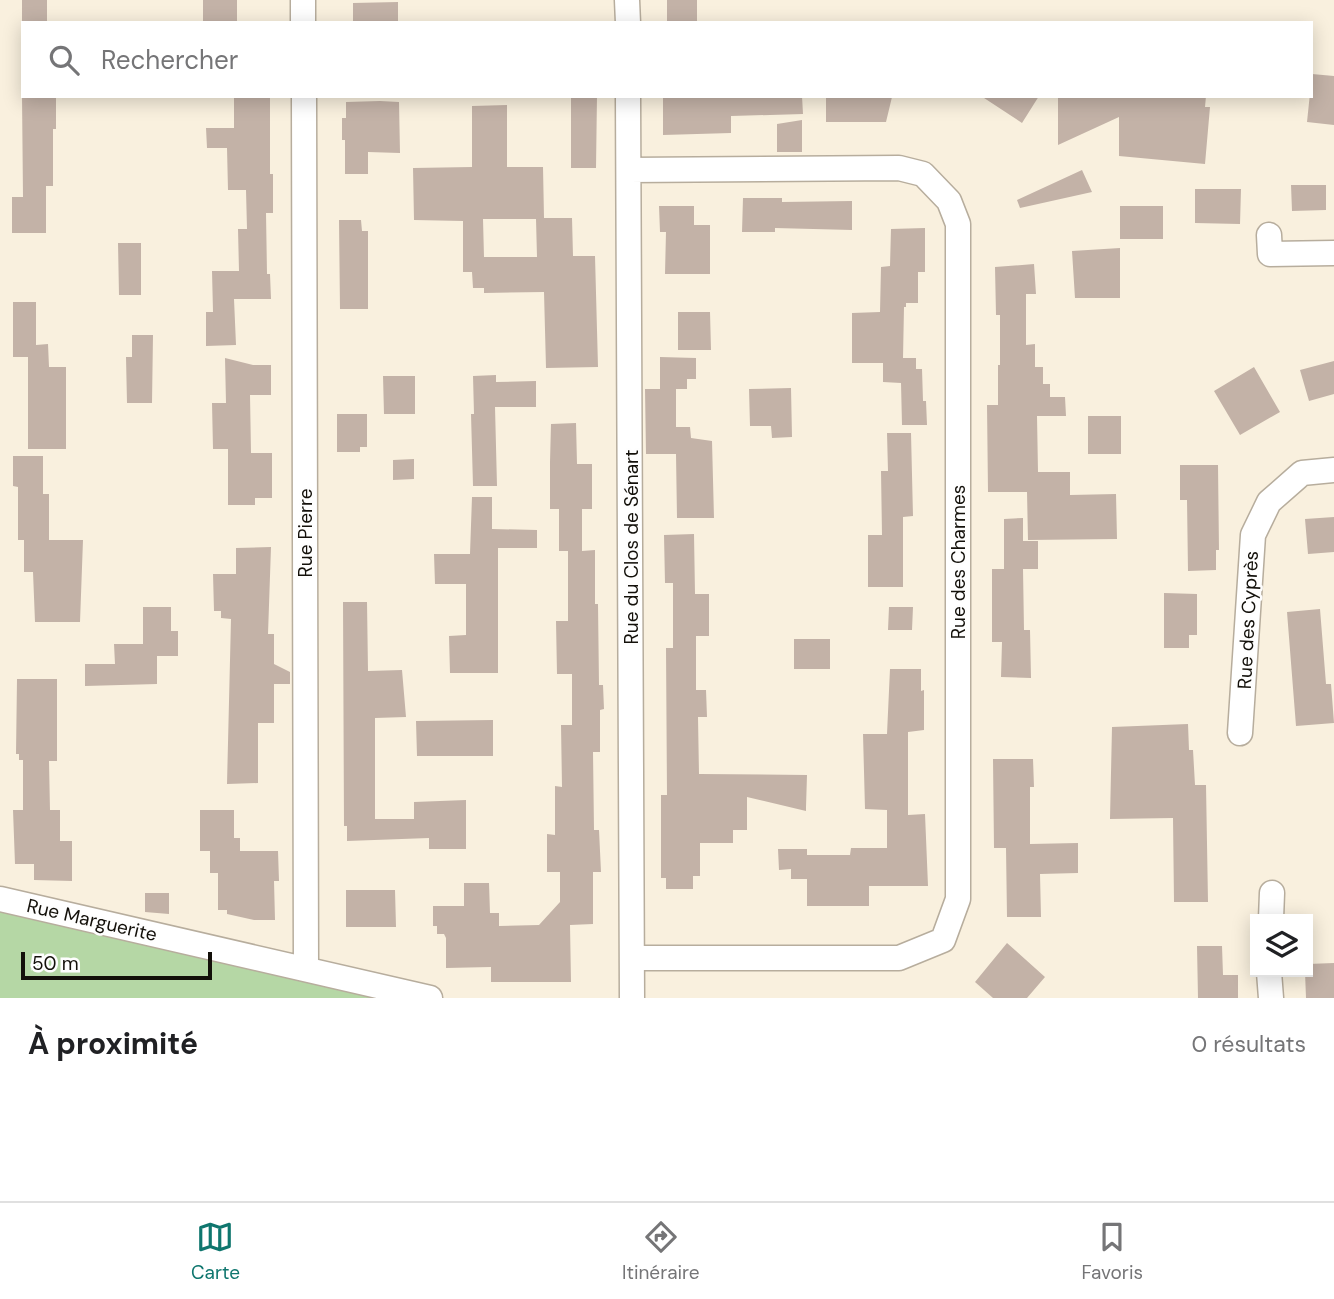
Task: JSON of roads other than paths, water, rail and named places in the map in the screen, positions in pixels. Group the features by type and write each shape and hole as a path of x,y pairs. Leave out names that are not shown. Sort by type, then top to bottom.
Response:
{"street":[{"path":"303,0 303,21"},
{"path":"627,0 628,21"},
{"name":"Rue Pierre","path":"304,98 306,969"},
{"name":"Rue du Clos de Sénart","path":"628,98 632,998"},
{"name":"Rue des Charmes","path":"629,170 899,168 923,174 949,201 958,224 958,899 943,940 898,958 632,958"},
{"path":"1269,235 1270,254 1334,253"},
{"name":"Rue des Cyprès","path":"1240,733 1253,535 1269,502 1302,473 1334,470"},
{"path":"1271,914 1272,893"},
{"name":"Rue Marguerite","path":"0,898 430,998"},
{"path":"1269,977 1271,998"}]}
